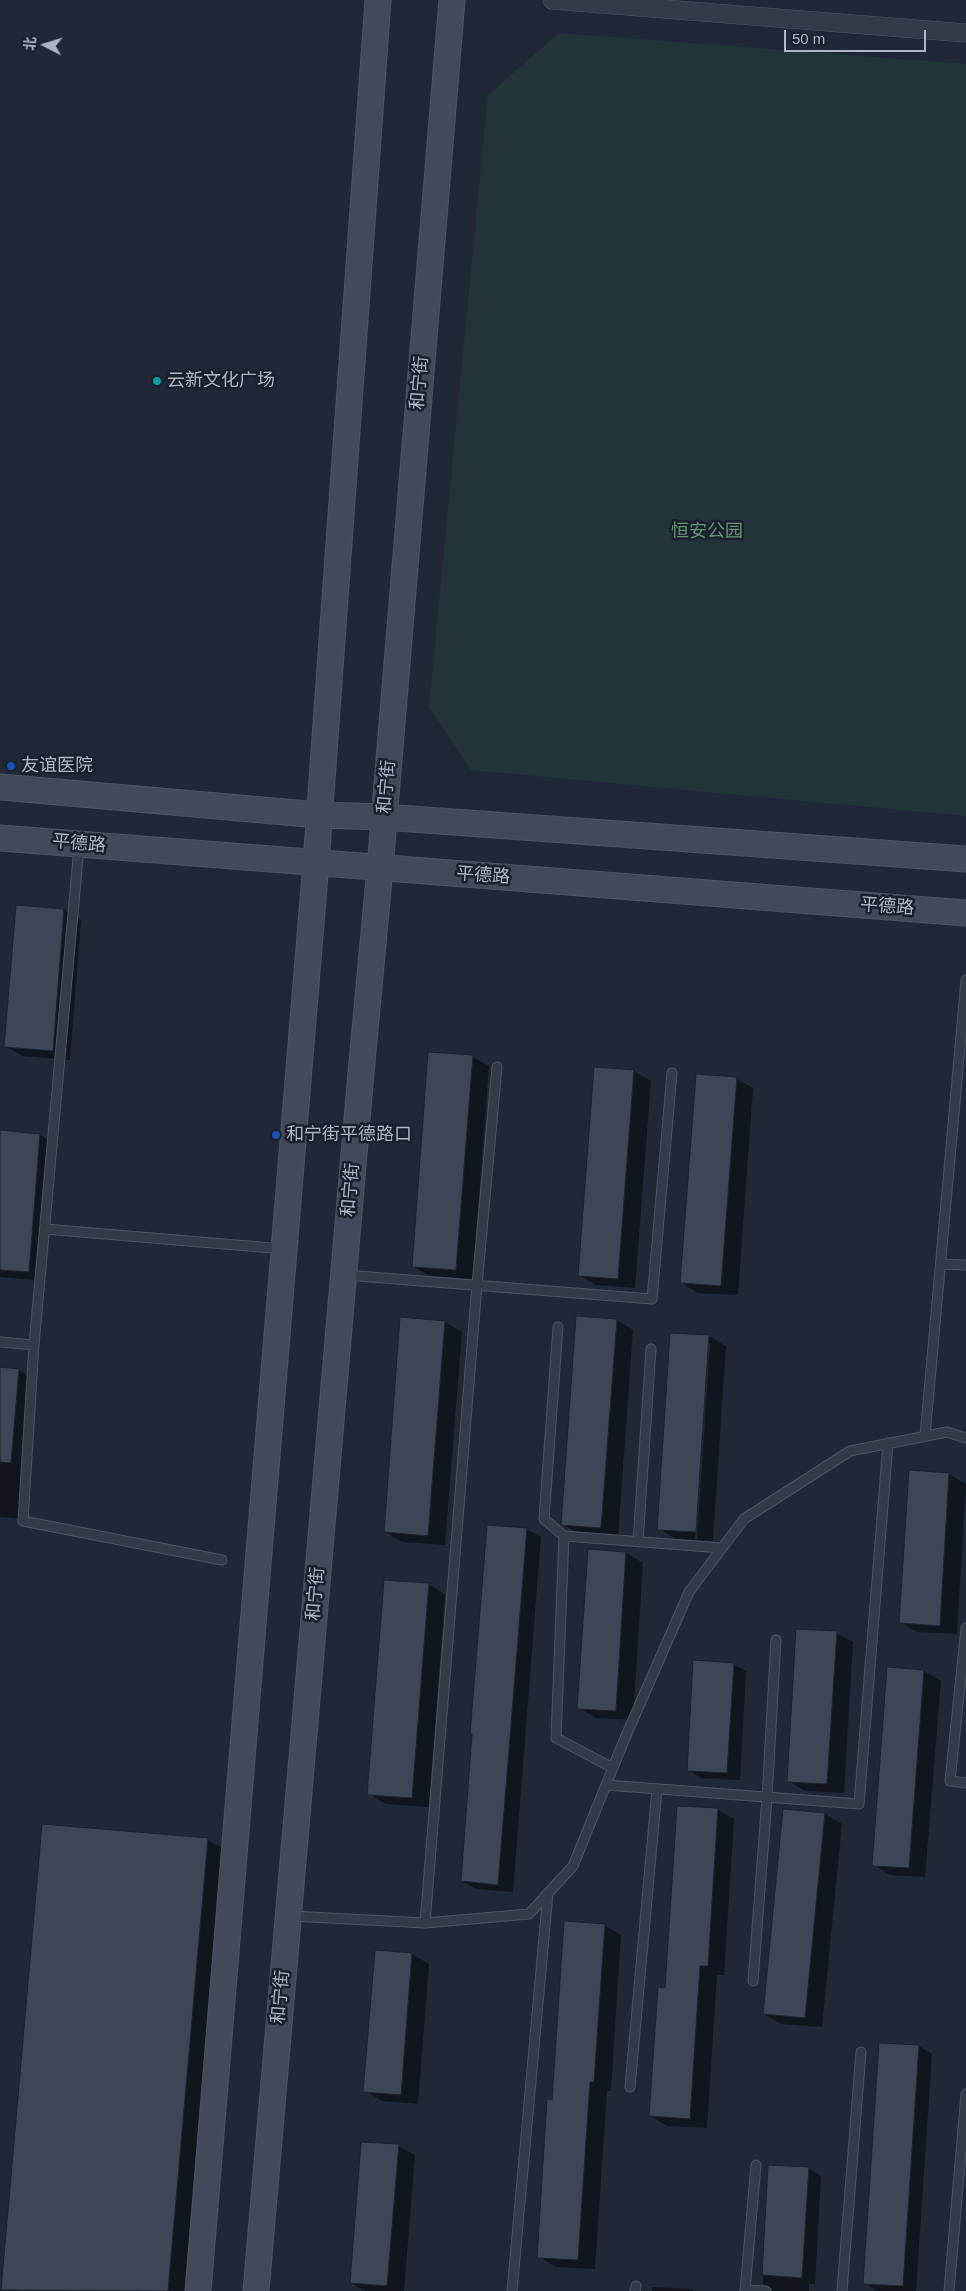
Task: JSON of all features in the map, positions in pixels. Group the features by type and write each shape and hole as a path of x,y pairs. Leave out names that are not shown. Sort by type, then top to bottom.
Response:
{"main road":[{"path":"198,2291 316,863 378,0"},
{"name":"和宁街","path":"256,2291 343,1275 380,868 452,0"},
{"path":"0,787 319,815 384,817 966,859"},
{"name":"平德路","path":"0,838 966,913"}],"street":[{"path":"552,0 966,32"}],"lane":[{"path":"80,844 34,1345 23,1521 222,1560"},
{"path":"925,1436 966,980"},
{"path":"425,1924 476,1285 497,1068"},
{"path":"343,1275 652,1299 672,1073"},
{"path":"45,1229 284,1249"},
{"path":"941,1264 966,1266"},
{"path":"558,1327 544,1519 564,1536 722,1548"},
{"path":"0,1342 34,1345"},
{"path":"638,1542 651,1349"},
{"path":"288,1915 425,1924 529,1914 574,1866 613,1768 689,1592 744,1519 850,1451 947,1432 966,1438"},
{"path":"606,1785 859,1804 888,1444"},
{"path":"564,1536 556,1738 613,1768"},
{"path":"966,1628 950,1781 966,1783"},
{"path":"753,1981 767,1798 776,1640"},
{"path":"630,2087 657,1789"},
{"path":"512,2291 548,1893"},
{"path":"842,2291 861,2052"},
{"path":"949,2291 966,2094"},
{"path":"756,2166 745,2290 766,2291"}],"green space":[{"name":"恒安公园","path":"559,33 966,64 966,816 471,770 429,707 488,95"}],"building":[{"path":"16,905 64,909 53,1051 4,1047"},
{"path":"428,1052 473,1055 456,1270 412,1267"},
{"path":"594,1067 634,1070 618,1279 578,1276"},
{"path":"696,1074 737,1077 721,1286 680,1283"},
{"path":"0,1130 40,1134 29,1272 0,1270"},
{"path":"576,1316 617,1319 601,1528 561,1525"},
{"path":"400,1317 445,1321 428,1536 384,1532"},
{"path":"670,1333 709,1335 696,1532 657,1530"},
{"path":"0,1367 19,1369 11,1463 0,1462"},
{"path":"909,1470 949,1473 940,1626 899,1623"},
{"path":"487,1525 527,1528 498,1885 461,1881 472,1734 470,1734"},
{"path":"588,1549 626,1552 616,1711 577,1709"},
{"path":"384,1580 429,1583 412,1798 367,1795"},
{"path":"796,1629 837,1631 827,1784 787,1782"},
{"path":"693,1660 734,1663 727,1773 687,1771"},
{"path":"887,1667 924,1670 909,1868 872,1866"},
{"path":"677,1806 718,1808 708,1966 700,1966 690,2119 649,2116 658,1987 665,1988"},
{"path":"783,1809 825,1813 805,2018 763,2014"},
{"path":"42,1824 208,1838 168,2291 1,2290"},
{"path":"564,1921 605,1924 594,2082 590,2082 578,2260 537,2258 547,2099 552,2100"},
{"path":"375,1950 412,1953 401,2095 363,2092"},
{"path":"879,2043 919,2045 903,2286 863,2284"},
{"path":"361,2142 399,2144 387,2286 350,2283"},
{"path":"768,2165 809,2167 802,2278 762,2275"}],"place":[{"name":"云新文化广场","path":"157,381"},
{"name":"友谊医院","path":"11,766"},
{"name":"和宁街平德路口","path":"276,1135"}]}
